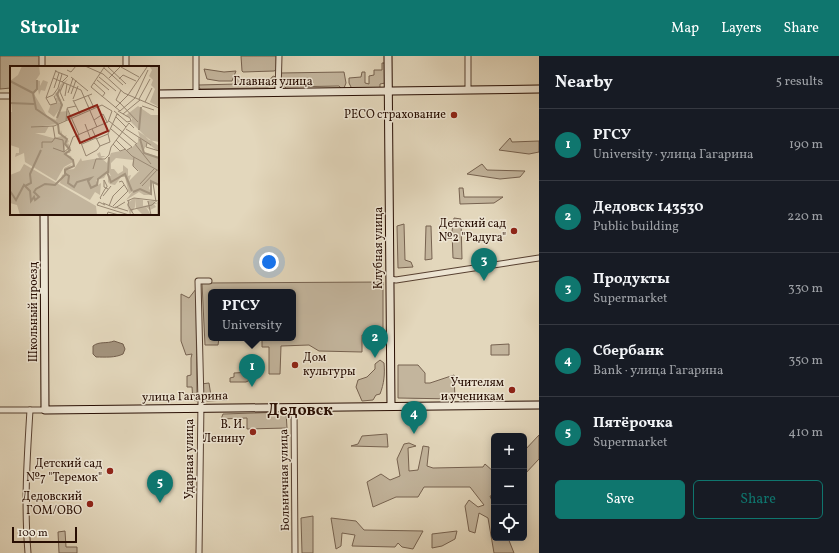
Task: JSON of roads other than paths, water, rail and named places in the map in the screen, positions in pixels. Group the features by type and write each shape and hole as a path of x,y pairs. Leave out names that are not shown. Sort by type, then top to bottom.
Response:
{"street":[{"path":"196,56 196,93"},
{"path":"278,93 279,56"},
{"name":"Клубная улица","path":"388,56 391,406"},
{"path":"468,56 468,90"},
{"name":"Главная улица","path":"159,94 539,89"},
{"name":"Школьный проезд","path":"44,215 45,410"},
{"path":"390,280 539,258"},
{"name":"Ударная улица","path":"199,553 201,408 198,281 209,281"},
{"name":"улица Гагарина","path":"0,410 539,404"},
{"name":"Больничная улица","path":"294,406 295,553"},
{"path":"28,553 26,522 26,474 30,410"}],"place":[{"name":"РЕСО страхование","path":"454,115"},
{"name":"Детский сад №2 \"Радуга\"","path":"514,231"},
{"name":"Продукты","path":"484,281"},
{"name":"Дедовск 143530","path":"375,358"},
{"name":"Дом культуры","path":"295,365"},
{"name":"РГСУ","path":"252,387"},
{"name":"Учителям и ученикам","path":"512,390"},
{"name":"В. И. Ленину","path":"253,432"},
{"name":"Сбербанк","path":"414,434"},
{"name":"Детский сад №7 \"Теремок\"","path":"110,471"},
{"name":"Пятёрочка","path":"160,503"},
{"name":"Дедовский ГОМ/ОВО","path":"90,504"}],"district":[{"name":"Дедовск","path":"300,411"}]}
